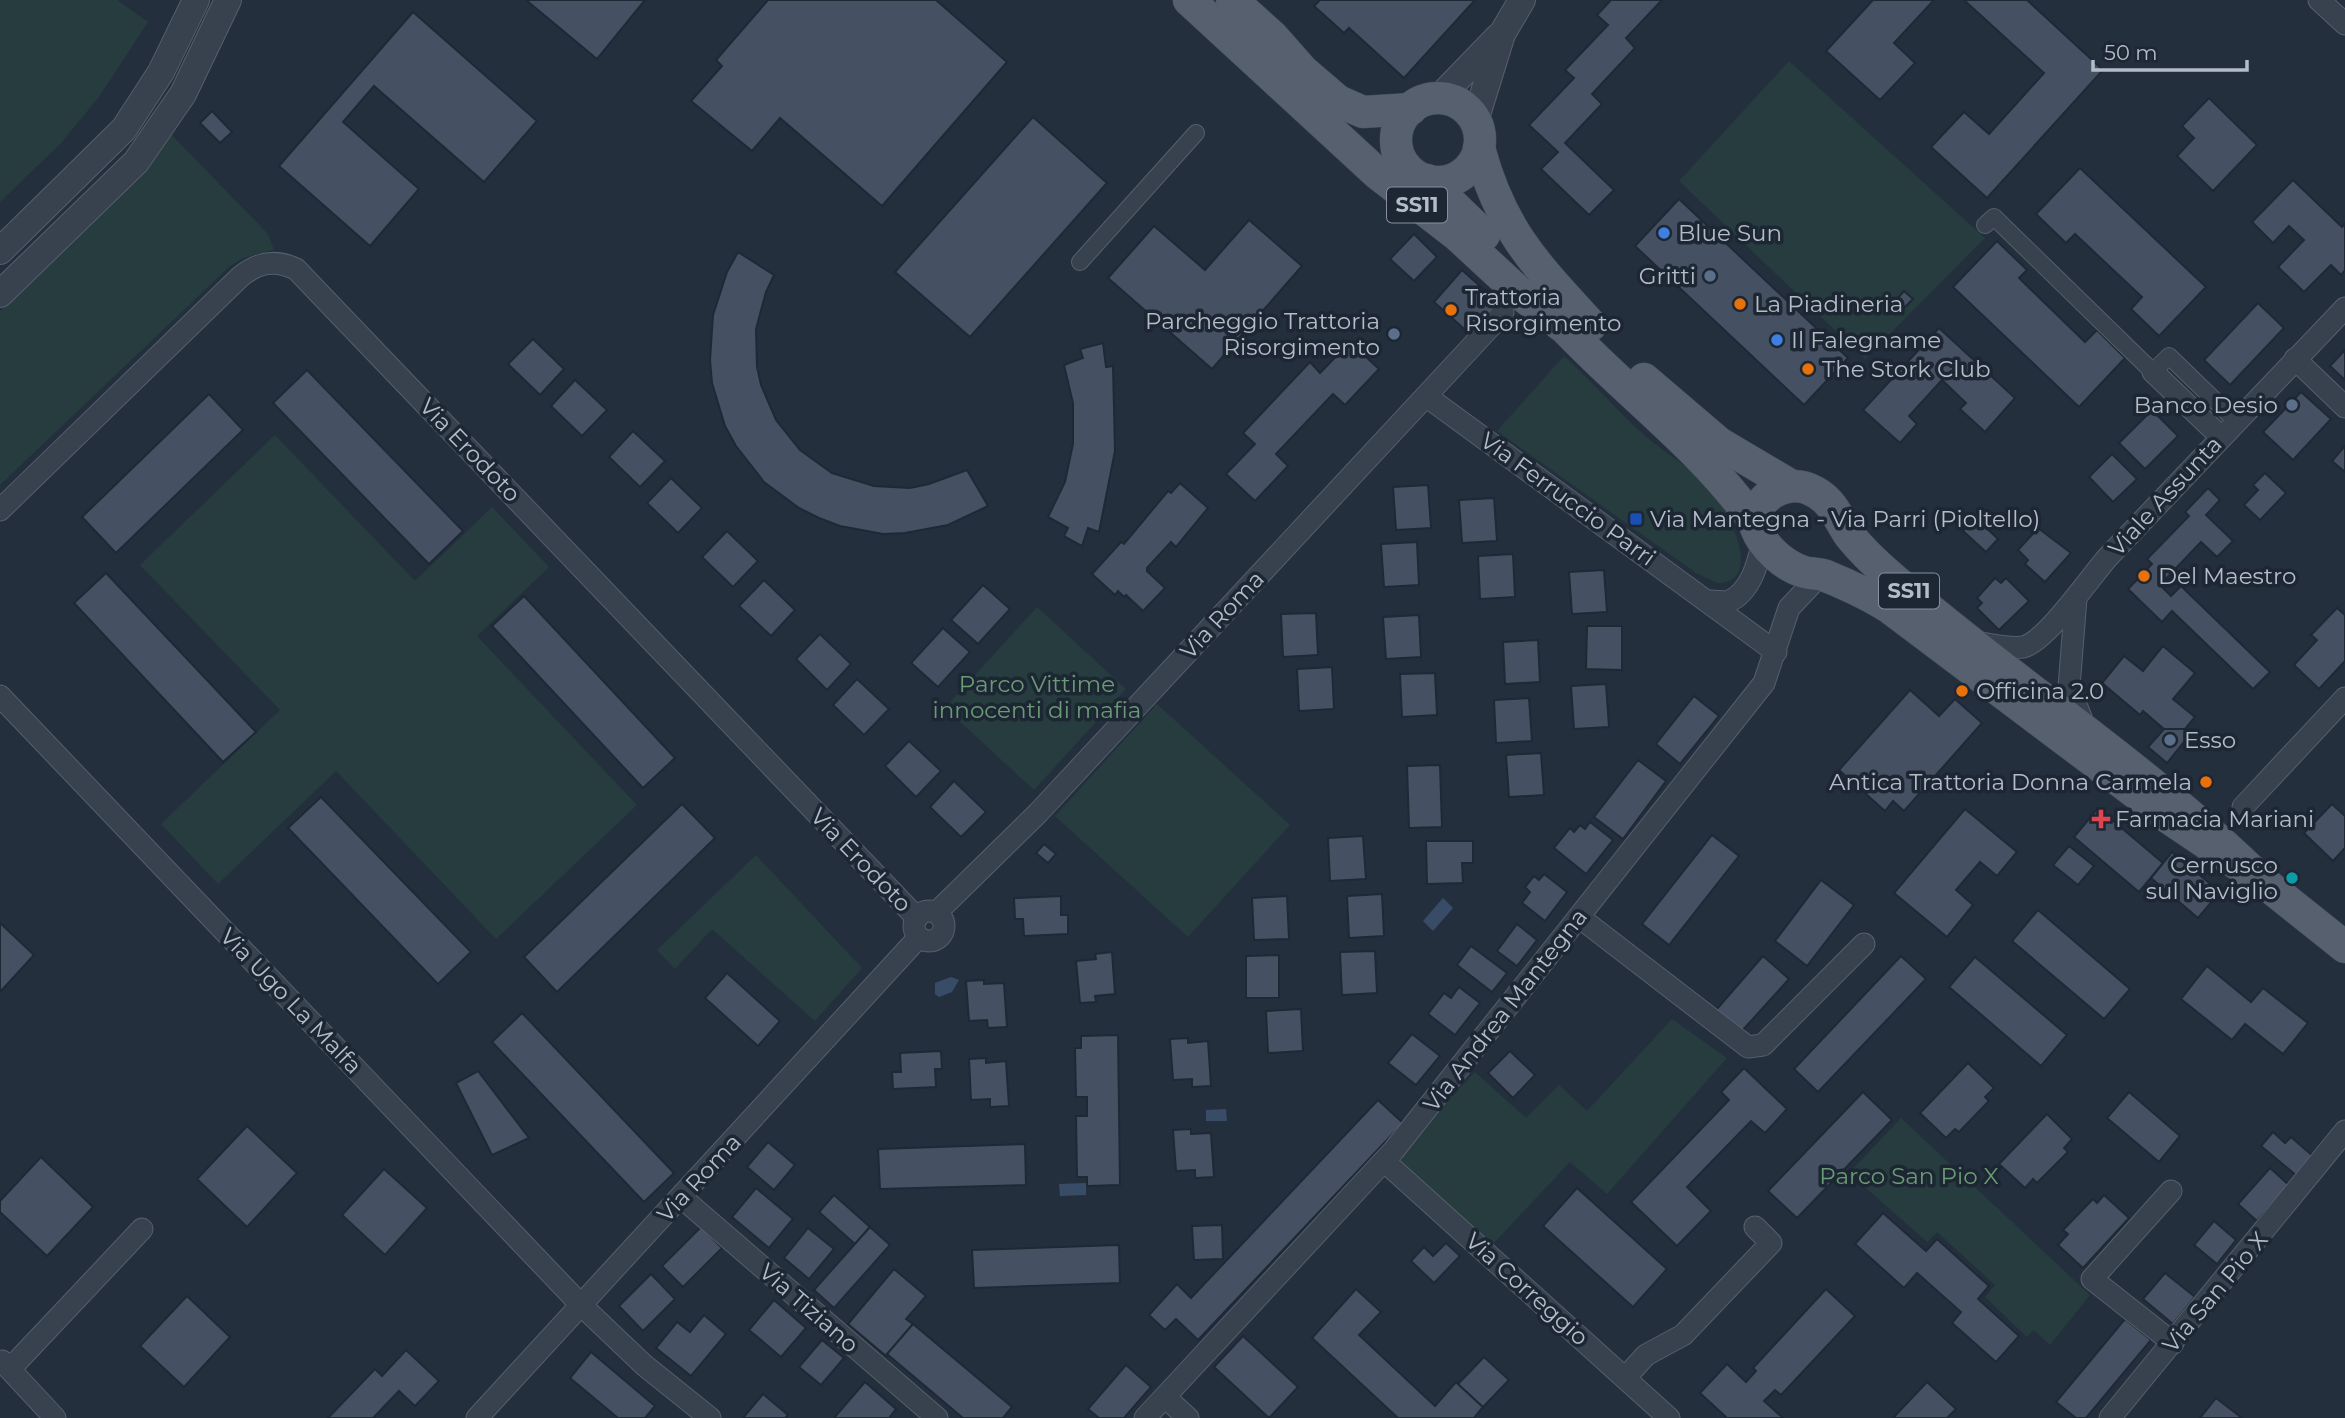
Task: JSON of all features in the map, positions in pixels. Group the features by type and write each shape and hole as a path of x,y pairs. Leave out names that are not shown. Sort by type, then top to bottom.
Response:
{"main road":[{"name":"SS11","path":"1189,0 1378,174 1457,235 1523,296 1562,326"},
{"path":"1232,0 1273,37 1303,71 1338,101 1369,112 1424,104 1459,105 1477,134"},
{"name":"SS11","path":"1266,70 1380,141 1400,157 1409,169 1427,180 1480,231 1562,326 1711,468 1759,532 1797,569 1821,574 1890,608 2169,818 2261,880 2345,947"},
{"name":"SS11","path":"1400,157 1397,132 1424,104"},
{"name":"SS11","path":"1427,180 1444,183 1458,177 1470,167 1477,134"},
{"name":"SS11","path":"1477,134 1493,195 1508,226 1540,269 1607,343 1719,443 1790,485 1808,489 1826,499 1836,510 1849,534 1892,578 2198,820 2261,880"},
{"path":"1759,532 1766,498 1790,485"},
{"path":"1821,574 1846,549 1849,534"}],"street":[{"path":"0,251 124,129 161,72 196,0"},
{"path":"0,294 135,163 183,93 228,0"},
{"path":"1477,134 1502,34 1522,0"},
{"path":"2319,0 2345,24"},
{"path":"1424,104 1502,34"},
{"path":"1080,262 1196,133"},
{"path":"1985,225 1994,217 2221,438"},
{"name":"Via Erodoto","path":"0,510 240,277 263,264 287,265 306,279 924,923"},
{"name":"Viale Assunta","path":"1974,642 2011,647 2031,644 2076,598 2105,560 2345,307"},
{"name":"Via Roma","path":"477,1418 681,1197 924,923 1038,813 1503,313"},
{"path":"2153,372 2169,356 2236,421"},
{"path":"2295,359 2345,407"},
{"name":"Via Ferruccio Parri","path":"1426,396 1710,601 1776,652"},
{"path":"1710,601 1728,602 1742,591 1757,566 1759,532"},
{"name":"Via Andrea Mantegna","path":"1145,1418 1384,1161 1764,684 1789,608 1821,574"},
{"path":"2076,598 2069,687 2073,703 2089,733"},
{"name":"Via Ugo La Malfa","path":"0,696 581,1306 644,1365 710,1418"},
{"path":"2243,807 2345,698"},
{"path":"1579,917 1748,1047 1757,1048 1864,944"},
{"name":"Via San Pio X","path":"2110,1418 2345,1131"},
{"name":"Via San Pio X","path":"2319,1165 2345,1143"},
{"name":"Via Correggio","path":"1384,1161 1669,1418"},
{"path":"2171,1191 2092,1279 2173,1343"},
{"name":"Via Tiziano","path":"681,1197 937,1418"},
{"path":"1625,1378 1646,1355 1683,1335 1771,1243 1755,1227"},
{"path":"55,1418 5,1364 142,1229"},
{"path":"1165,1397 1188,1418"}],"green space":[{"path":"0,0 117,0 148,22 99,97 61,143 0,202"},
{"path":"1789,61 1985,238 1865,359 1679,181"},
{"path":"170,133 268,234 274,250 243,258 230,266 0,485 0,311 113,203"},
{"path":"1564,356 1644,435 1695,474 1718,498 1733,527 1741,558 1739,571 1731,580 1717,583 1696,573 1497,431"},
{"path":"275,435 415,581 492,507 549,567 477,636 637,805 496,939 336,771 218,884 161,824 280,710 140,565"},
{"name":"Parco Vittime innocenti di mafia","path":"1037,607 1126,689 1034,790 945,708"},
{"path":"1157,704 1290,825 1188,937 1055,816"},
{"path":"756,855 862,968 815,1021 712,929 675,969 657,950"},
{"path":"1672,1019 1727,1058 1607,1194 1570,1162 1492,1245 1394,1159 1475,1072 1526,1118 1559,1085 1587,1111"},
{"name":"Parco San Pio X","path":"1901,1118 2090,1295 2050,1345 2034,1330 2027,1337 1985,1297 1995,1285 1937,1232 1927,1242 1849,1173"}],"water":[{"path":"1443,898 1453,908 1433,931 1423,921"},
{"path":"951,977 959,980 952,992 939,997 935,994 935,983"},
{"path":"1226,1109 1227,1121 1206,1121 1206,1110"},
{"path":"1086,1183 1086,1195 1060,1196 1059,1184"}],"building":[{"path":"526,0 645,0 597,59"},
{"path":"768,0 936,0 1007,62 882,206 780,118 752,151 691,101 722,66 716,60"},
{"path":"1320,0 1475,0 1404,78 1349,28 1344,33 1314,6"},
{"path":"1611,0 1662,0 1626,38 1635,48 1592,94 1602,104 1565,143 1614,190 1589,215 1541,169 1558,152 1529,125 1574,78 1565,70 1608,25 1597,15"},
{"path":"1873,0 1934,0 1894,43 1915,63 1880,100 1826,51"},
{"path":"1964,0 2027,0 2103,70 1987,198 1931,147 1964,112 1989,134 2044,73"},
{"path":"413,12 537,121 484,182 374,86 343,122 419,189 370,246 279,166"},
{"path":"2209,98 2257,145 2213,191 2177,156 2194,138 2182,126"},
{"path":"212,111 232,132 220,143 200,123"},
{"path":"1033,117 1107,183 970,337 895,272"},
{"path":"2080,168 2206,287 2159,336 2131,309 2142,297 2075,234 2066,243 2036,214"},
{"path":"2293,180 2342,227 2345,223 2345,270 2341,275 2331,265 2304,292 2278,267 2304,240 2289,226 2273,243 2252,222"},
{"path":"1679,199 1848,358 1804,405 1635,246"},
{"path":"1249,220 1302,266 1212,369 1108,278 1154,226 1205,270"},
{"path":"1414,234 1437,257 1414,281 1390,259"},
{"path":"1997,241 2027,270 2019,278 2085,342 2097,330 2125,358 2079,407 1953,287"},
{"path":"738,252 774,275 766,292 756,329 757,367 761,385 776,420 800,450 832,473 874,486 910,488 967,470 988,506 948,525 883,534 840,526 819,518 799,508 764,482 736,446 725,426 712,383 710,360 713,315 727,272"},
{"path":"1462,270 1499,303 1471,335 1434,302"},
{"path":"1904,291 1913,299 1904,308 1896,300"},
{"path":"2258,303 2284,328 2230,385 2204,360"},
{"path":"1939,328 2015,398 1985,432 1960,409 1966,403 1942,380 1909,416 1917,424 1900,443 1863,410"},
{"path":"533,339 564,369 540,395 508,364"},
{"path":"1350,342 1379,369 1345,405 1333,394 1276,454 1288,466 1255,501 1226,474 1255,444 1243,433 1310,362 1320,373"},
{"path":"1103,343 1106,367 1113,366 1115,451 1099,532 1088,528 1082,546 1064,536 1068,528 1048,517 1065,482 1073,444 1073,403 1064,365 1083,358 1080,349"},
{"path":"2345,350 2345,380 2330,366"},
{"path":"307,370 463,531 429,564 273,403"},
{"path":"575,380 607,410 582,436 551,406"},
{"path":"2301,392 2331,419 2293,460 2263,432"},
{"path":"209,394 243,430 116,553 82,517"},
{"path":"2152,410 2178,436 2145,469 2119,443"},
{"path":"633,431 665,461 640,487 609,457"},
{"path":"2345,446 2345,472 2332,461"},
{"path":"2112,454 2137,479 2113,502 2089,477"},
{"path":"2265,473 2286,493 2260,520 2244,505 2258,490 2253,485"},
{"path":"671,478 702,508 678,533 647,503"},
{"path":"1180,483 1208,508 1176,547 1171,542 1147,568 1165,588 1143,611 1126,595 1124,597 1118,591 1115,595 1092,574 1121,542 1124,544 1168,491 1171,493"},
{"path":"1428,485 1431,528 1396,530 1393,487"},
{"path":"2208,488 2220,500 2206,515 2233,541 2217,557 2201,542 2160,585 2171,596 2181,586 2270,672 2253,689 2172,611 2162,622 2128,589 2152,564 2147,559 2189,516 2185,512"},
{"path":"1494,498 1497,541 1462,543 1459,500"},
{"path":"1975,517 1998,539 1986,552 1963,531"},
{"path":"2038,528 2071,553 2045,582 2025,564 2028,560 2018,550"},
{"path":"727,531 758,561 733,587 702,557"},
{"path":"1417,542 1419,585 1384,587 1381,544"},
{"path":"1513,554 1515,597 1480,599 1478,556"},
{"path":"1604,570 1607,612 1572,614 1569,572"},
{"path":"106,573 256,732 223,762 74,603"},
{"path":"1995,578 2001,583 2006,578 2029,601 1999,630 1977,608 1982,603 1977,598"},
{"path":"764,580 795,610 771,636 739,606"},
{"path":"983,585 1010,609 978,644 951,620"},
{"path":"524,596 675,758 643,788 492,626"},
{"path":"2337,608 2345,615 2345,661 2319,689 2294,665 2317,640 2311,635"},
{"path":"1316,613 1318,655 1283,657 1281,614"},
{"path":"1419,615 1421,657 1386,659 1383,617"},
{"path":"1587,626 1622,626 1622,670 1586,669"},
{"path":"943,628 970,652 938,687 911,663"},
{"path":"820,634 851,664 827,690 796,659"},
{"path":"1538,640 1540,682 1505,684 1503,642"},
{"path":"2163,646 2195,673 2173,699 2195,717 2185,729 2164,729 2143,711 2140,715 2102,683 2124,656 2143,671"},
{"path":"1332,667 1334,709 1299,711 1297,669"},
{"path":"1435,673 1437,715 1402,717 1400,674"},
{"path":"857,679 889,709 864,735 833,705"},
{"path":"1606,684 1609,727 1574,729 1571,686"},
{"path":"1910,690 1939,716 1955,699 1982,723 1904,811 1893,801 1885,811 1839,770"},
{"path":"1694,696 1719,716 1680,764 1656,744"},
{"path":"1529,698 1532,741 1496,743 1494,700"},
{"name":"Esso","path":"2164,729 2185,729 2191,733 2167,763 2148,747"},
{"path":"909,741 941,771 916,797 885,766"},
{"path":"1541,753 1544,795 1509,797 1506,755"},
{"path":"1638,760 1666,781 1623,839 1594,817"},
{"path":"1440,765 1442,827 1409,828 1407,766"},
{"path":"954,781 986,812 961,837 930,807"},
{"path":"321,797 471,952 438,984 288,828"},
{"path":"682,804 715,838 557,992 524,957"},
{"path":"2332,804 2345,816 2345,848 2333,861 2304,833"},
{"path":"2098,808 2163,863 2139,892 2074,837"},
{"path":"1965,809 2017,852 1997,876 1980,862 1956,890 1973,905 1947,937 1894,893"},
{"path":"1590,822 1613,840 1586,874 1554,848 1570,828 1574,832 1580,825 1585,829"},
{"path":"1712,835 1739,856 1669,945 1642,924"},
{"path":"1363,836 1366,879 1330,881 1328,838"},
{"path":"1426,841 1473,841 1473,863 1462,863 1463,883 1427,884"},
{"path":"1044,844 1056,854 1048,863 1036,853"},
{"path":"2069,846 2094,866 2078,885 2053,865"},
{"path":"2172,852 2220,892 2198,918 2151,878"},
{"path":"1544,874 1567,892 1545,921 1522,903 1530,892 1525,887 1534,876 1539,880"},
{"path":"1821,880 1854,905 1807,966 1775,941"},
{"path":"1382,894 1384,936 1349,938 1347,896"},
{"path":"1061,896 1061,915 1068,915 1068,934 1024,936 1023,919 1015,919 1014,898"},
{"path":"1287,896 1289,939 1254,940 1252,898"},
{"path":"2038,910 2130,989 2104,1019 2012,941"},
{"path":"0,923 34,955 0,992"},
{"path":"1517,924 1537,940 1517,966 1497,951"},
{"path":"1471,946 1507,973 1492,992 1457,965"},
{"path":"1375,951 1377,993 1342,995 1340,952"},
{"path":"1112,952 1115,994 1095,996 1096,1002 1080,1003 1076,961 1096,959 1095,954"},
{"path":"1279,955 1279,998 1246,998 1246,956"},
{"path":"1763,956 1789,979 1741,1032 1716,1010"},
{"path":"1901,956 1926,979 1818,1092 1794,1069"},
{"path":"1975,957 2067,1035 2041,1066 1949,987"},
{"path":"2207,966 2251,1002 2263,988 2308,1023 2283,1054 2245,1024 2232,1040 2181,999"},
{"path":"727,973 780,1021 758,1046 705,998"},
{"path":"984,980 984,984 1004,983 1007,1027 988,1028 987,1020 969,1021 966,981"},
{"path":"1459,987 1480,1003 1455,1035 1428,1014 1444,993 1451,998"},
{"path":"1301,1009 1303,1051 1268,1053 1266,1011"},
{"path":"522,1013 674,1173 644,1202 492,1042"},
{"path":"1412,1034 1440,1056 1416,1085 1388,1063"},
{"path":"1118,1035 1120,1185 1087,1186 1087,1177 1077,1177 1076,1116 1087,1116 1087,1097 1076,1097 1075,1048 1081,1048 1081,1036"},
{"path":"1188,1038 1188,1043 1208,1041 1211,1086 1192,1087 1192,1079 1173,1080 1170,1039"},
{"path":"941,1051 942,1069 935,1069 936,1087 893,1089 892,1072 901,1072 900,1053"},
{"path":"1510,1051 1535,1075 1513,1098 1488,1073"},
{"path":"986,1058 986,1063 1006,1061 1009,1106 990,1107 990,1099 971,1100 969,1059"},
{"path":"1968,1063 1994,1088 1985,1097 1989,1101 1959,1132 1955,1129 1946,1138 1920,1113"},
{"path":"1744,1068 1787,1109 1765,1133 1751,1121 1687,1187 1711,1211 1677,1246 1631,1202 1729,1100 1721,1092"},
{"path":"478,1071 529,1138 492,1155 456,1083"},
{"path":"1863,1092 1892,1120 1797,1218 1768,1191"},
{"path":"2129,1092 2180,1136 2159,1162 2107,1118"},
{"path":"1378,1100 1403,1123 1198,1340 1176,1319 1165,1330 1149,1315 1177,1284 1191,1298"},
{"path":"2047,1114 2072,1139 2064,1148 2068,1152 2037,1183 2033,1179 2025,1188 1999,1164"},
{"path":"247,1126 297,1173 247,1227 197,1179"},
{"path":"1191,1129 1191,1134 1211,1133 1214,1177 1195,1178 1195,1170 1176,1171 1173,1130"},
{"path":"2273,1132 2285,1143 2291,1137 2314,1157 2297,1176 2261,1146"},
{"path":"768,1142 795,1165 774,1190 747,1167"},
{"path":"1025,1144 1026,1185 880,1189 878,1149"},
{"path":"41,1157 93,1207 47,1256 0,1212 0,1201"},
{"path":"2270,1168 2289,1185 2257,1221 2238,1204"},
{"path":"384,1169 427,1208 385,1255 342,1215"},
{"path":"756,1188 793,1219 769,1248 732,1217"},
{"path":"1577,1188 1667,1269 1633,1307 1543,1226"},
{"path":"834,1195 870,1227 855,1244 819,1212"},
{"path":"2104,1195 2129,1218 2083,1268 2058,1245 2068,1234 2063,1230 2093,1199 2097,1203"},
{"path":"1883,1213 1926,1251 1937,1239 1989,1286 1978,1299 2019,1336 1996,1362 1952,1323 1961,1312 1917,1273 1904,1288 1855,1244"},
{"path":"2214,1221 2236,1240 2217,1264 2194,1245"},
{"path":"1222,1225 1223,1259 1194,1260 1192,1226"},
{"path":"701,1227 722,1248 683,1287 662,1266"},
{"path":"870,1227 890,1245 834,1308 814,1290"},
{"path":"808,1228 834,1249 809,1279 784,1258"},
{"path":"1446,1243 1460,1256 1434,1283 1411,1261 1424,1247 1433,1256"},
{"path":"1119,1245 1120,1283 974,1288 972,1250"},
{"path":"894,1269 926,1296 906,1319 913,1324 886,1356 848,1324"},
{"path":"2165,1273 2195,1297 2173,1324 2143,1299"},
{"path":"651,1274 675,1299 643,1331 619,1306"},
{"path":"1356,1289 1381,1312 1359,1335 1435,1406 1456,1382 1483,1407 1474,1418 1398,1418 1312,1338"},
{"path":"1826,1289 1855,1316 1781,1395 1775,1390 1764,1401 1783,1418 1727,1418 1700,1393 1727,1364 1746,1382 1756,1371 1753,1368"},
{"path":"187,1296 230,1337 184,1387 140,1346"},
{"path":"774,1300 806,1328 781,1357 749,1330"},
{"path":"704,1315 726,1334 691,1376 656,1348 677,1322 690,1332"},
{"path":"2125,1319 2151,1340 2086,1418 2076,1418 2056,1402"},
{"path":"913,1324 1012,1407 1003,1418 963,1418 887,1354"},
{"path":"1243,1336 1298,1387 1269,1418 1214,1367"},
{"path":"822,1340 844,1358 821,1385 799,1367"},
{"path":"406,1350 439,1381 415,1406 399,1391 373,1418 328,1418 375,1369 382,1376"},
{"path":"591,1352 655,1406 645,1418 618,1418 570,1378"},
{"path":"1484,1357 1509,1380 1483,1407 1458,1384"},
{"path":"1126,1365 1151,1387 1124,1418 1099,1418 1088,1409"},
{"path":"865,1382 896,1409 889,1418 834,1418"},
{"path":"1927,1382 1956,1409 1947,1418 1893,1418"},
{"path":"763,1394 788,1415 785,1418 743,1418"},
{"path":"2216,1398 2242,1418 2200,1418"}],"place":[{"name":"Blue Sun","path":"1664,233"},
{"name":"Gritti","path":"1710,276"},
{"name":"La Piadineria","path":"1740,304"},
{"name":"Trattoria Risorgimento","path":"1451,310"},
{"name":"Parcheggio Trattoria Risorgimento","path":"1394,334"},
{"name":"Il Falegname","path":"1777,340"},
{"name":"The Stork Club","path":"1808,369"},
{"name":"Banco Desio","path":"2292,405"},
{"name":"Via Mantegna - Via Parri (Pioltello)","path":"1636,519"},
{"name":"Del Maestro","path":"2144,576"},
{"name":"Officina 2.0","path":"1962,691"},
{"name":"Esso","path":"2170,740"},
{"name":"Antica Trattoria Donna Carmela","path":"2206,782"},
{"name":"Farmacia Mariani","path":"2101,819"},
{"name":"Cernusco sul Naviglio","path":"2292,878"}]}
